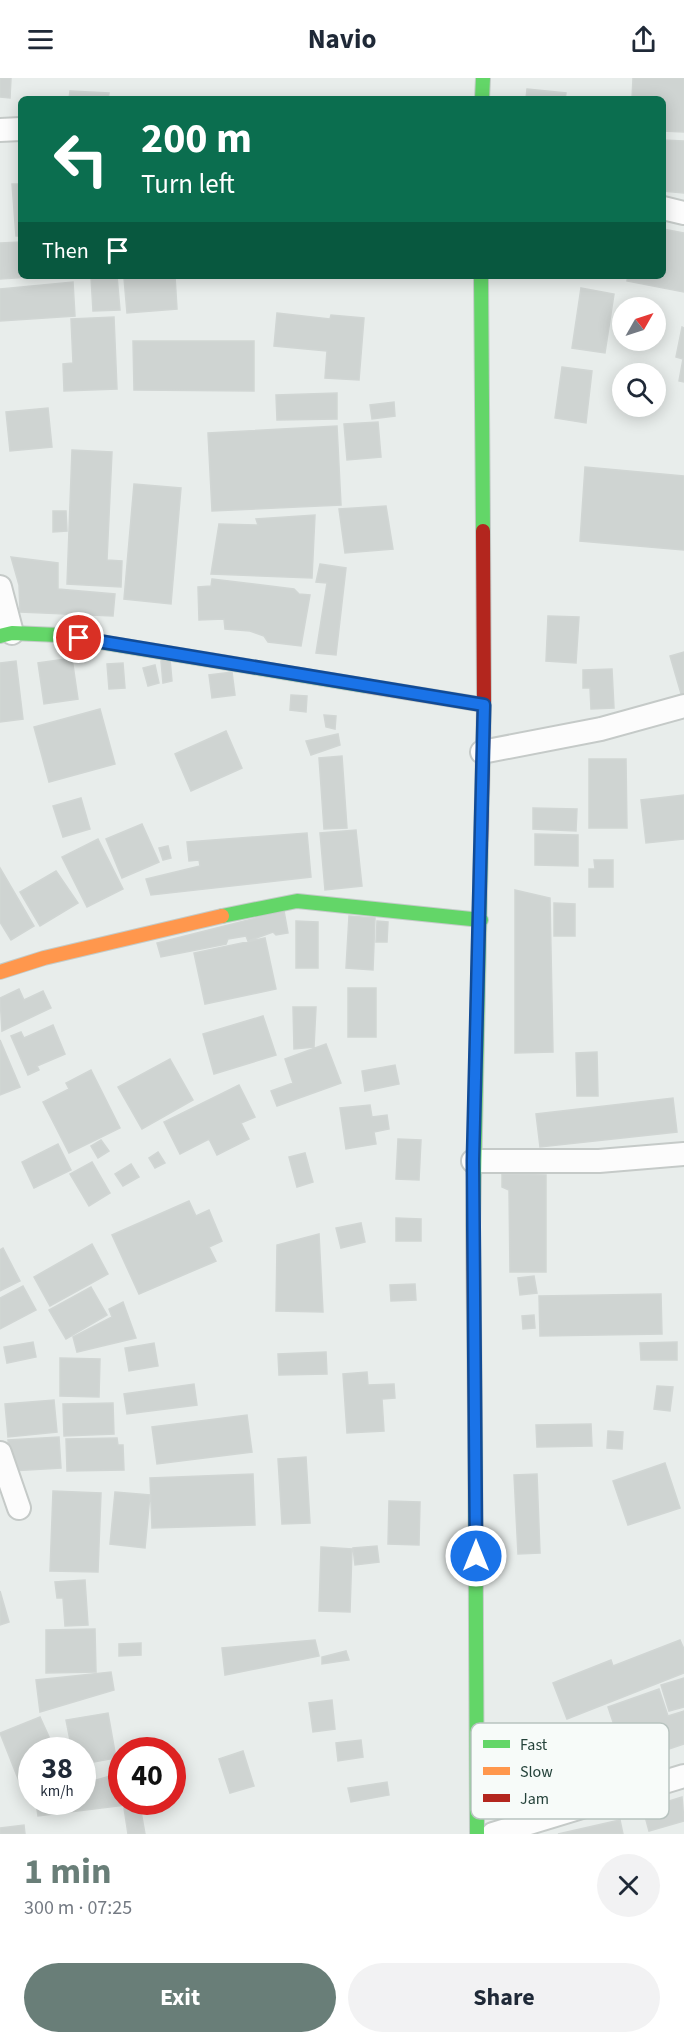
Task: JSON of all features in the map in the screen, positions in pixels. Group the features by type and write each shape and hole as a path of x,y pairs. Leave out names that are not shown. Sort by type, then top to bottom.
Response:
{"street":[{"path":"482,96 483,78"},
{"path":"0,130 18,129"},
{"path":"666,209 684,213"},
{"path":"476,1723 473,1161 481,920 484,705 481,279"},
{"path":"0,587 6,635 58,635 484,705"},
{"path":"482,752 601,729 684,706"},
{"path":"0,972 44,958 198,921 297,901 481,920"},
{"path":"473,1161 599,1161 684,1154"},
{"path":"0,1454 19,1508"},
{"path":"669,1781 684,1776"},
{"path":"477,1819 477,1834"},
{"path":"493,1834 542,1819"}],"building":[{"path":"0,78 11,78 10,98 0,97"},
{"path":"633,78 684,78 684,132 666,131 666,96 632,96"},
{"path":"527,89 566,93 566,96 526,96"},
{"path":"70,91 109,93 108,96 69,96"},
{"path":"666,140 684,141 684,193 666,191"},
{"path":"12,184 18,184 18,236 16,236"},
{"path":"666,230 684,233 684,292 627,281 627,279 666,279"},
{"path":"18,242 18,278 0,279 0,243"},
{"path":"91,279 117,279 120,310 93,311"},
{"path":"124,279 175,279 177,309 127,313"},
{"path":"73,282 75,316 0,321 0,289"},
{"path":"581,288 614,294 605,353 572,348"},
{"path":"277,313 330,319 331,315 364,318 359,380 325,378 327,351 274,346"},
{"path":"114,317 117,389 64,391 63,364 73,363 71,319"},
{"path":"682,327 684,328 684,382 679,381 683,359 676,357"},
{"path":"133,341 254,341 254,391 134,390"},
{"path":"562,367 592,371 586,423 555,418"},
{"path":"337,393 337,419 277,420 276,395"},
{"path":"394,402 395,416 372,419 370,405"},
{"path":"48,408 52,447 10,451 6,412"},
{"path":"378,422 381,457 347,460 344,424"},
{"path":"337,426 341,505 212,511 208,433"},
{"path":"72,450 112,452 107,560 122,561 121,587 67,584"},
{"path":"585,467 684,476 684,550 580,541"},
{"path":"134,484 181,488 171,604 124,599"},
{"path":"386,506 393,549 345,553 339,509"},
{"path":"53,511 66,511 67,531 53,532"},
{"path":"315,515 312,578 211,574 219,524 258,525 256,519"},
{"path":"11,557 58,563 58,589 115,594 113,616 20,612 19,585"},
{"path":"320,564 346,568 336,655 316,653 327,583 316,582"},
{"path":"212,579 294,589 299,594 310,595 301,646 268,642 264,636 250,631 225,629 224,619 199,620 198,587 211,586"},
{"path":"548,616 579,617 576,663 546,661"},
{"path":"684,652 684,696 682,697 670,656"},
{"path":"72,658 78,699 44,704 38,663"},
{"path":"170,659 172,681 163,683 161,661"},
{"path":"16,661 23,719 0,722 0,663"},
{"path":"123,663 125,688 109,689 107,664"},
{"path":"155,665 159,683 148,686 143,668"},
{"path":"612,669 614,708 591,709 590,688 583,688 583,670"},
{"path":"232,672 235,695 212,698 209,675"},
{"path":"291,695 307,696 306,712 290,710"},
{"path":"100,709 115,764 49,782 34,727"},
{"path":"324,715 336,716 335,729 326,727"},
{"path":"226,731 242,768 191,791 175,754"},
{"path":"338,734 340,745 311,755 306,741"},
{"path":"342,756 347,828 324,829 319,758"},
{"path":"589,759 626,759 627,828 589,828"},
{"path":"684,795 684,839 646,843 641,800"},
{"path":"81,798 90,829 63,837 53,806"},
{"path":"533,808 577,809 576,831 533,829"},
{"path":"142,824 159,862 122,878 106,839"},
{"path":"356,830 362,886 325,890 320,833"},
{"path":"307,833 311,877 151,895 146,879 200,866 199,860 189,861 187,842"},
{"path":"535,834 578,835 578,866 535,865"},
{"path":"98,839 123,889 87,907 62,857"},
{"path":"168,846 171,858 163,860 159,848"},
{"path":"594,860 613,860 613,887 589,887 589,869 595,869"},
{"path":"0,868 34,926 11,940 0,922"},
{"path":"56,871 78,903 40,926 20,892"},
{"path":"515,890 550,898 553,1052 515,1053"},
{"path":"554,903 575,904 575,936 554,936"},
{"path":"284,911 288,933 276,935 273,932 248,941 246,936 228,939 226,944 161,957 157,943"},
{"path":"349,916 375,918 373,970 346,968"},
{"path":"296,921 318,922 318,968 296,968"},
{"path":"377,921 388,922 387,942 376,942"},
{"path":"265,938 276,989 205,1004 194,953"},
{"path":"348,988 376,988 376,1037 348,1037"},
{"path":"19,989 24,1000 43,991 51,1008 2,1031 0,998"},
{"path":"293,1007 316,1007 314,1047 294,1049"},
{"path":"263,1016 276,1055 214,1074 203,1034"},
{"path":"53,1025 65,1054 37,1066 39,1070 28,1075 11,1036 21,1032 24,1038"},
{"path":"0,1040 20,1087 0,1095"},
{"path":"326,1044 341,1083 277,1106 271,1091 293,1083 285,1059"},
{"path":"597,1052 598,1096 577,1096 576,1053"},
{"path":"170,1059 193,1100 142,1129 118,1087"},
{"path":"395,1065 399,1084 365,1091 362,1071"},
{"path":"91,1070 120,1128 69,1153 43,1102 69,1089 66,1083"},
{"path":"239,1085 255,1117 241,1123 249,1139 217,1155 209,1139 180,1154 164,1122"},
{"path":"673,1098 677,1132 540,1147 536,1114"},
{"path":"370,1105 372,1117 387,1115 389,1129 374,1132 376,1144 346,1149 340,1108"},
{"path":"398,1139 421,1140 419,1180 396,1179"},
{"path":"101,1140 109,1151 98,1158 91,1146"},
{"path":"58,1144 71,1170 34,1188 22,1162"},
{"path":"158,1152 165,1163 155,1168 149,1158"},
{"path":"305,1153 313,1182 297,1187 289,1157"},
{"path":"92,1162 110,1193 89,1206 70,1174"},
{"path":"131,1164 139,1177 123,1186 115,1174"},
{"path":"502,1174 546,1175 546,1272 510,1272 509,1190 502,1187"},
{"path":"189,1201 196,1216 209,1210 222,1241 209,1247 216,1261 139,1294 112,1235"},
{"path":"396,1218 421,1219 421,1241 396,1241"},
{"path":"361,1223 365,1242 341,1248 336,1228"},
{"path":"319,1234 323,1312 276,1311 277,1245"},
{"path":"92,1244 108,1274 50,1306 34,1277"},
{"path":"3,1248 20,1281 0,1291 0,1250"},
{"path":"534,1276 537,1293 520,1295 518,1278"},
{"path":"415,1284 416,1300 391,1301 390,1285"},
{"path":"23,1286 36,1310 0,1329 0,1298"},
{"path":"91,1287 107,1315 66,1339 49,1310"},
{"path":"661,1294 662,1334 540,1336 539,1296"},
{"path":"123,1302 136,1338 77,1352 73,1337 112,1317 109,1309"},
{"path":"534,1315 535,1328 523,1329 522,1316"},
{"path":"33,1342 36,1357 7,1363 4,1347"},
{"path":"677,1342 677,1360 641,1360 640,1343"},
{"path":"154,1343 158,1366 129,1371 125,1348"},
{"path":"326,1352 327,1374 279,1375 278,1354"},
{"path":"60,1358 100,1359 99,1397 60,1396"},
{"path":"367,1372 368,1385 394,1384 395,1398 382,1399 384,1431 347,1433 343,1374"},
{"path":"194,1384 197,1405 127,1414 124,1394"},
{"path":"657,1386 673,1387 670,1411 654,1409"},
{"path":"54,1400 57,1432 8,1437 5,1404"},
{"path":"113,1403 114,1434 64,1436 63,1404"},
{"path":"247,1415 252,1452 157,1464 152,1427"},
{"path":"591,1424 592,1446 537,1447 536,1425"},
{"path":"608,1431 623,1432 622,1449 607,1448"},
{"path":"59,1437 61,1468 11,1471 8,1440"},
{"path":"117,1438 118,1445 123,1445 124,1470 67,1471 66,1439"},
{"path":"306,1457 310,1523 282,1524 278,1459"},
{"path":"665,1463 680,1508 628,1525 613,1481"},
{"path":"253,1474 255,1525 152,1528 150,1478"},
{"path":"537,1474 540,1553 518,1554 514,1475"},
{"path":"53,1491 101,1493 98,1572 50,1571"},
{"path":"115,1492 150,1495 145,1548 110,1544"},
{"path":"389,1501 420,1502 419,1545 388,1544"},
{"path":"377,1546 379,1562 355,1565 353,1548"},
{"path":"321,1547 352,1549 350,1612 319,1611"},
{"path":"85,1580 88,1625 65,1626 63,1598 57,1598 55,1582"},
{"path":"0,1591 9,1622 0,1625"},
{"path":"95,1629 96,1672 46,1673 46,1630"},
{"path":"315,1640 319,1656 225,1675 222,1648"},
{"path":"680,1640 684,1649 684,1673 567,1719 553,1683 611,1660 613,1666"},
{"path":"141,1643 141,1655 119,1656 119,1644"},
{"path":"346,1651 349,1660 322,1664 322,1657"},
{"path":"111,1672 114,1690 40,1712 36,1680"},
{"path":"684,1678 684,1707 669,1711 661,1685"},
{"path":"659,1689 668,1716 684,1711 684,1744 669,1749 669,1723 613,1723 608,1707"},
{"path":"332,1700 335,1729 313,1732 309,1703"},
{"path":"108,1713 112,1737 108,1737 108,1759 96,1762 96,1737 69,1737 66,1720"},
{"path":"40,1717 49,1737 18,1737 18,1778 0,1733"},
{"path":"361,1740 363,1757 338,1761 336,1743"},
{"path":"243,1751 254,1786 230,1793 219,1759"},
{"path":"108,1777 108,1807 96,1809 96,1780"},
{"path":"387,1782 389,1795 351,1802 348,1788"},
{"path":"682,1797 684,1821 649,1831 646,1819 669,1819 669,1801"},
{"path":"125,1815 142,1815 145,1834 128,1834"},
{"path":"620,1820 623,1834 558,1834"},
{"path":"24,1825 25,1834 0,1834 0,1828"}],"traffic: fast":[{"path":"482,96 483,78"},
{"path":"481,279 483,531"},
{"path":"0,636 12,633 58,635 367,686"},
{"path":"473,1226 481,843"},
{"path":"222,916 297,901 481,920"},
{"path":"475,1416 476,1723"},
{"path":"477,1819 477,1834"}],"traffic: slow":[{"path":"367,686 484,705"},
{"path":"0,972 44,958 222,916"},
{"path":"473,1226 475,1416"}],"traffic: jam":[{"path":"481,843 484,705 483,531"}],"route":[{"path":"79,638 484,705 481,920 473,1161 476,1556"}]}
